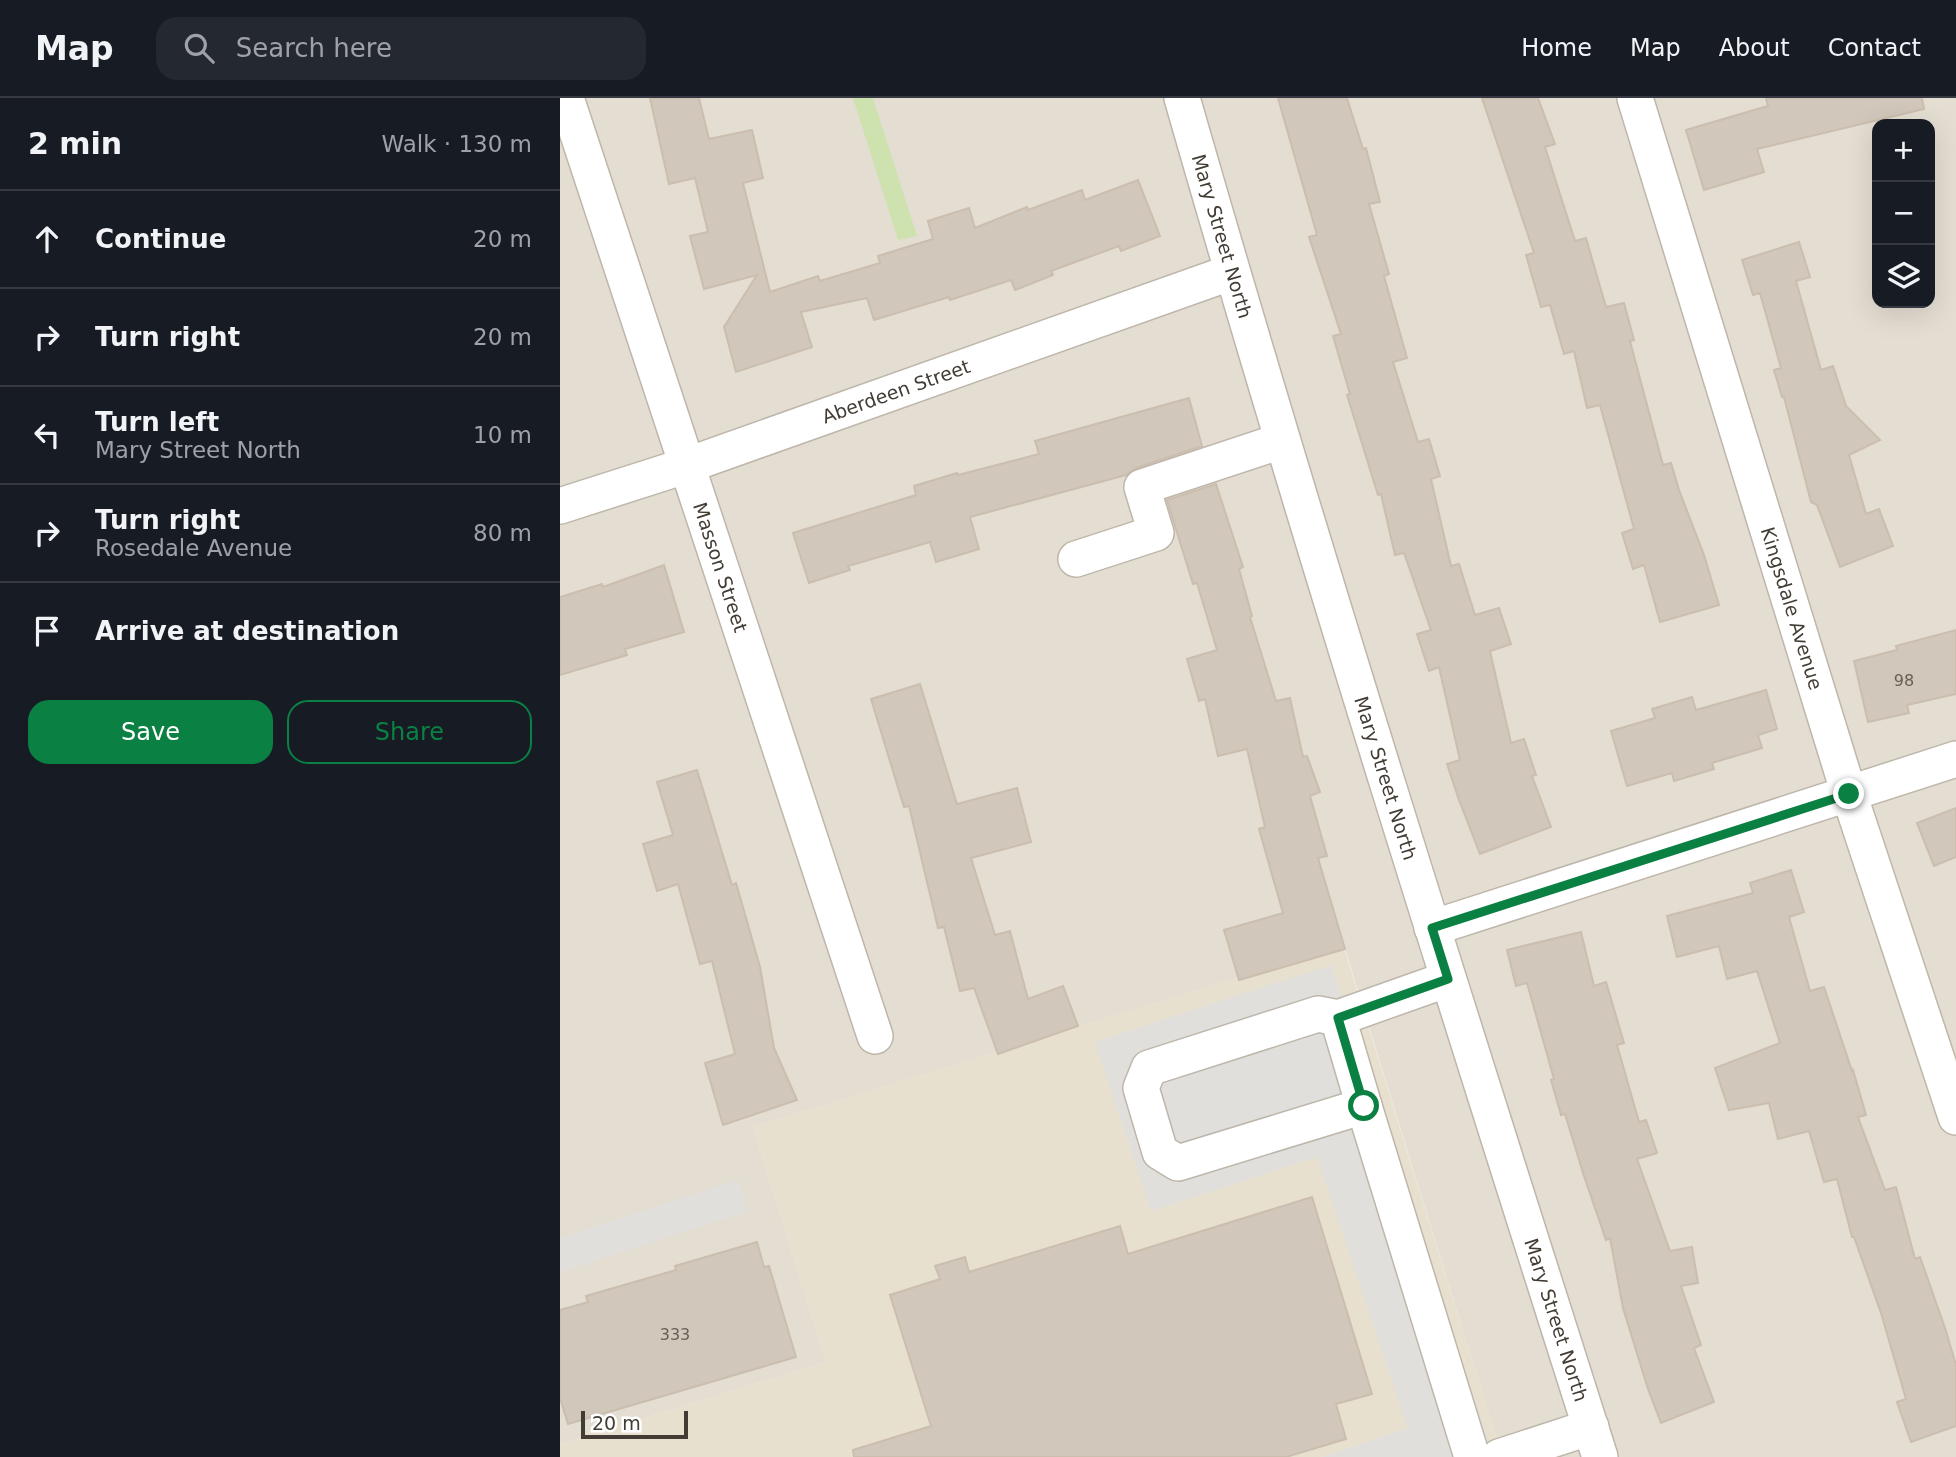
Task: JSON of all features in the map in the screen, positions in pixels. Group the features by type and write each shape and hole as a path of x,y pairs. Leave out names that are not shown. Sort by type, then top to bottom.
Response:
{"street":[{"name":"Masson Street","path":"566,98 875,1036"},
{"name":"Mary Street North","path":"1181,98 1281,440 1595,1442"},
{"name":"Kingsdale Avenue","path":"1635,98 1849,794 1956,1117"},
{"name":"Aberdeen Street","path":"560,506 688,466 1232,272"},
{"path":"1076,559 1156,533 1142,487 1281,440"},
{"path":"1432,928 1956,759"},
{"path":"1364,1106 1178,1163 1160,1152 1141,1088 1149,1068 1318,1014 1338,1018 1448,979"},
{"path":"1338,1018 1472,1457"},
{"path":"1499,1457 1595,1442"}],"shaded area":[{"path":"560,98 1956,98 1956,1457 1502,1457 1344,945 753,1127 826,1362 560,1444"},
{"path":"1343,945 1502,1457 560,1457 560,1444 826,1362 753,1127"},
{"path":"1331,965 1494,1457 1322,1457 1408,1428 1317,1157 1151,1211 1095,1042"},
{"path":"738,1180 748,1211 560,1272 560,1238"}],"green space":[{"path":"853,98 873,98 917,236 898,240"}],"building":[{"path":"650,98 699,98 709,139 752,130 763,178 743,183 770,292 818,276 820,281 880,263 878,256 933,239 928,221 969,208 975,228 1027,207 1028,210 1082,190 1085,200 1138,180 1160,236 1121,251 1119,246 1051,271 1053,275 1015,290 1011,280 950,300 949,297 874,320 867,298 801,312 812,347 736,372 724,327 757,275 704,289 690,236 708,232 695,178 669,184"},
{"path":"1278,98 1347,98 1363,149 1366,148 1380,202 1369,204 1389,274 1384,276 1407,358 1393,362 1418,442 1429,439 1440,476 1431,479 1451,566 1459,564 1475,615 1499,608 1511,644 1490,651 1511,743 1524,739 1536,775 1532,776 1551,827 1480,854 1447,764 1460,760 1439,667 1429,671 1417,634 1431,630 1404,553 1395,555 1381,494 1378,495 1347,395 1350,394 1333,336 1341,334 1309,237 1317,235"},
{"path":"1482,98 1538,98 1555,144 1545,147 1575,241 1586,238 1606,307 1624,303 1634,340 1630,341 1663,465 1671,463 1719,605 1660,622 1644,565 1633,569 1622,533 1634,529 1600,405 1587,408 1574,351 1564,354 1550,305 1541,307 1526,255 1534,253"},
{"path":"1766,98 1922,98 1924,109 1872,119 1872,121 1757,149 1764,172 1704,190 1686,130 1768,106"},
{"path":"1799,242 1810,277 1796,281 1821,370 1833,366 1846,406 1880,440 1849,455 1866,514 1879,509 1893,546 1840,567 1817,505 1811,502 1784,397 1774,370 1781,368 1760,293 1753,295 1742,260"},
{"path":"1189,398 1202,446 1136,468 1126,475 970,517 979,549 936,562 930,542 848,566 850,570 809,583 793,533 916,495 914,486 1039,454 1035,441"},
{"path":"1216,484 1243,567 1239,569 1252,616 1250,617 1276,701 1290,698 1303,757 1307,756 1320,792 1310,796 1327,856 1318,858 1345,949 1239,980 1224,930 1283,913 1259,829 1265,827 1247,749 1218,756 1205,699 1199,701 1187,659 1217,650 1197,583 1193,584 1167,500"},
{"path":"664,565 684,632 625,649 627,655 560,675 560,597 602,584 603,587"},
{"path":"1956,630 1956,694 1907,705 1909,713 1868,722 1854,661 1897,650 1896,646"},
{"path":"920,684 957,804 1017,788 1031,842 971,858 995,935 1010,931 1028,999 1063,986 1078,1026 998,1054 974,988 960,991 944,927 938,928 909,806 904,807 871,699"},
{"path":"1766,690 1777,729 1758,735 1762,748 1712,763 1714,769 1674,781 1672,773 1627,786 1611,731 1655,718 1652,709 1692,697 1696,710"},
{"path":"697,770 732,885 736,883 760,967 774,1048 797,1100 723,1125 705,1063 735,1054 712,961 700,964 678,884 657,891 643,844 673,835 657,782"},
{"path":"1956,808 1956,857 1934,866 1917,823"},
{"path":"1791,870 1804,912 1789,917 1810,991 1824,987 1866,1115 1858,1117 1885,1190 1896,1187 1915,1259 1920,1257 1956,1365 1956,1426 1911,1442 1897,1402 1906,1399 1881,1313 1852,1237 1837,1179 1824,1182 1809,1131 1778,1139 1769,1103 1729,1110 1715,1068 1780,1043 1757,971 1727,979 1719,946 1677,957 1667,916 1753,893 1750,883"},
{"path":"1581,932 1594,986 1606,982 1624,1043 1617,1045 1639,1122 1646,1120 1657,1153 1637,1159 1670,1251 1692,1247 1698,1283 1681,1286 1701,1345 1694,1348 1714,1402 1661,1423 1623,1308 1610,1238 1606,1240 1565,1114 1561,1115 1551,1080 1554,1079 1527,983 1516,986 1507,950"},
{"path":"1312,1197 1372,1394 1336,1404 1346,1439 1286,1457 854,1457 853,1450 931,1426 890,1295 940,1279 935,1266 965,1257 969,1272 1120,1226 1128,1254"},
{"path":"757,1242 764,1267 769,1266 796,1357 568,1424 560,1398 560,1310 588,1302 586,1296 676,1270 675,1266"}],"route":[{"path":"1364,1106 1338,1018 1448,979 1432,928 1849,794"}]}
